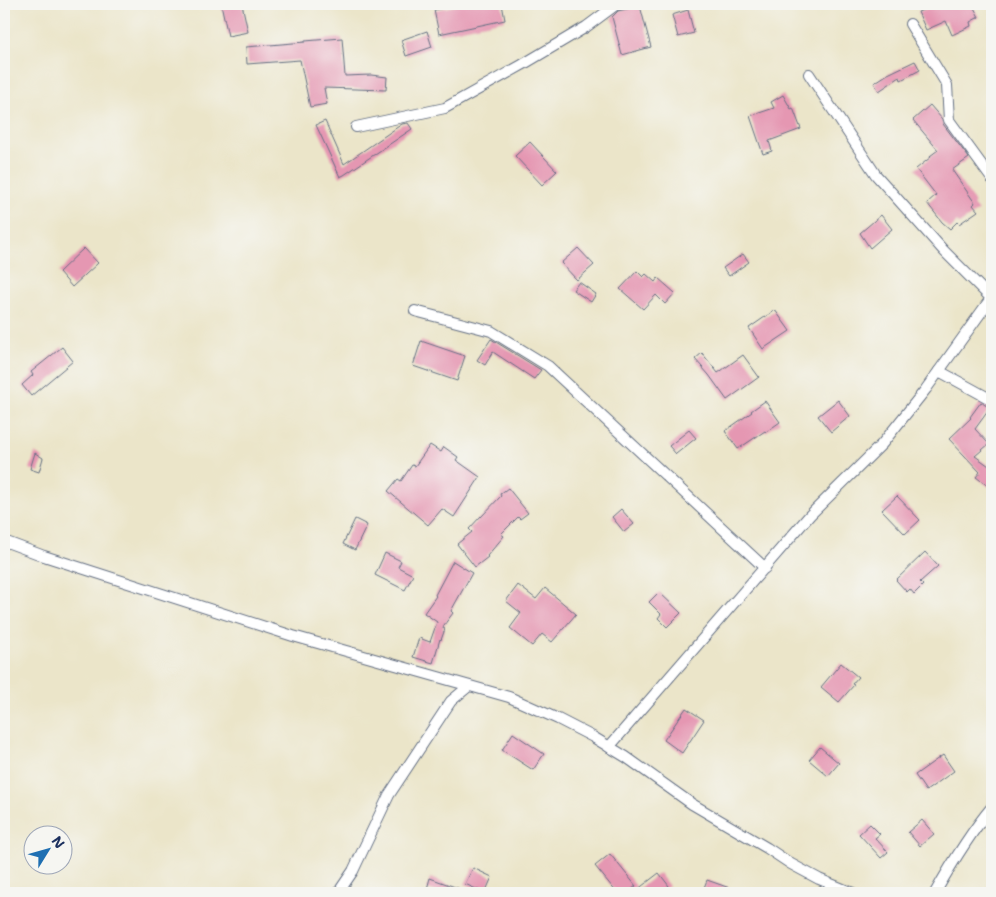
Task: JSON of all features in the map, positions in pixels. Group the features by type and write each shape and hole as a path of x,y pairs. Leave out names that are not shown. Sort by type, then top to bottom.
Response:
{"street":[{"path":"356,127 445,108 522,66 586,27 617,4"},
{"path":"910,24 947,84 950,120 992,178"},
{"path":"609,747 810,515 882,444 926,389 992,298 944,251 876,175 810,74"},
{"path":"415,311 491,331 548,366 765,568"},
{"path":"939,370 992,400"},
{"path":"4,541 53,559 293,636 508,697 558,720 609,747 692,804 791,864 853,893"},
{"path":"338,893 353,870 389,795 451,701 469,686"},
{"path":"935,893 959,853 992,807"}],"building":[{"path":"221,4 242,4 248,32 228,36"},
{"path":"463,4 502,4 505,20 439,34 434,10"},
{"path":"937,4 972,4 979,17 970,22 971,26 952,35 946,21 926,30 918,12"},
{"path":"640,6 651,47 622,55 612,17 618,11"},
{"path":"688,10 694,33 678,37 672,15"},
{"path":"427,31 432,47 406,56 401,40"},
{"path":"342,38 345,76 371,75 387,77 386,90 324,88 327,104 310,107 300,60 247,64 246,47"},
{"path":"915,61 920,70 901,80 900,77 879,91 874,83"},
{"path":"783,95 791,109 793,108 801,129 769,141 772,151 763,154 750,116 774,108 771,102"},
{"path":"930,105 969,158 952,170 975,203 973,205 978,211 959,224 957,222 950,229 927,203 936,195 916,169 938,150 913,120"},
{"path":"325,121 344,164 402,124 408,123 412,129 340,177 316,125"},
{"path":"530,142 557,171 542,185 515,156"},
{"path":"881,215 892,229 870,248 860,233"},
{"path":"84,248 98,263 72,287 59,272"},
{"path":"578,248 594,265 577,280 561,263"},
{"path":"743,254 749,262 729,276 723,268"},
{"path":"637,271 643,277 646,274 655,282 658,278 675,293 665,304 656,295 643,309 620,289"},
{"path":"579,282 596,294 591,302 573,290"},
{"path":"775,310 790,331 763,349 749,328"},
{"path":"491,339 541,370 534,379 493,352 485,365 477,360"},
{"path":"421,341 465,356 457,381 413,366"},
{"path":"62,347 73,361 31,396 22,385 33,375 31,372"},
{"path":"702,353 718,373 743,355 759,377 727,400 695,359"},
{"path":"838,400 850,416 831,432 818,416"},
{"path":"765,401 780,422 738,449 725,431"},
{"path":"981,402 991,407 975,429 989,444 975,456 992,468 992,489 976,477 980,472 949,439 971,418"},
{"path":"689,430 696,438 676,454 669,446"},
{"path":"430,445 441,452 444,447 458,457 456,460 480,477 454,517 442,509 428,525 388,491 398,479 401,481 412,465 415,466"},
{"path":"35,453 43,458 39,472 30,469"},
{"path":"508,488 528,513 520,519 518,517 501,534 504,536 488,557 475,567 457,544 472,532 469,529 501,496 500,494"},
{"path":"897,496 920,520 905,534 882,510"},
{"path":"621,509 634,524 624,532 612,517"},
{"path":"355,519 367,525 355,550 343,544"},
{"path":"925,552 938,566 920,582 923,585 914,594 910,589 907,592 896,580"},
{"path":"385,553 401,561 398,567 413,575 405,590 375,575"},
{"path":"453,561 472,573 451,611 453,613 444,625 443,628 445,629 433,663 413,657 419,638 430,642 437,622 424,613 436,596"},
{"path":"518,585 536,599 545,588 576,614 552,642 542,634 532,646 510,628 521,613 506,601"},
{"path":"659,592 681,613 667,627 658,618 661,614 649,602"},
{"path":"841,663 858,677 852,684 854,685 839,702 821,687"},
{"path":"686,708 704,720 682,753 664,740"},
{"path":"513,733 544,754 533,770 502,750"},
{"path":"820,747 839,763 828,776 809,760"},
{"path":"943,755 954,771 926,791 915,775"},
{"path":"922,820 934,834 920,846 908,832"},
{"path":"870,824 880,834 875,838 888,852 881,858 859,834"},
{"path":"610,854 636,886 627,893 617,893 595,866"},
{"path":"473,868 492,877 485,893 465,884"},
{"path":"659,873 669,886 660,893 633,893"},
{"path":"430,878 469,892 440,893 427,889"},
{"path":"707,880 741,892 741,893 702,893"}]}
